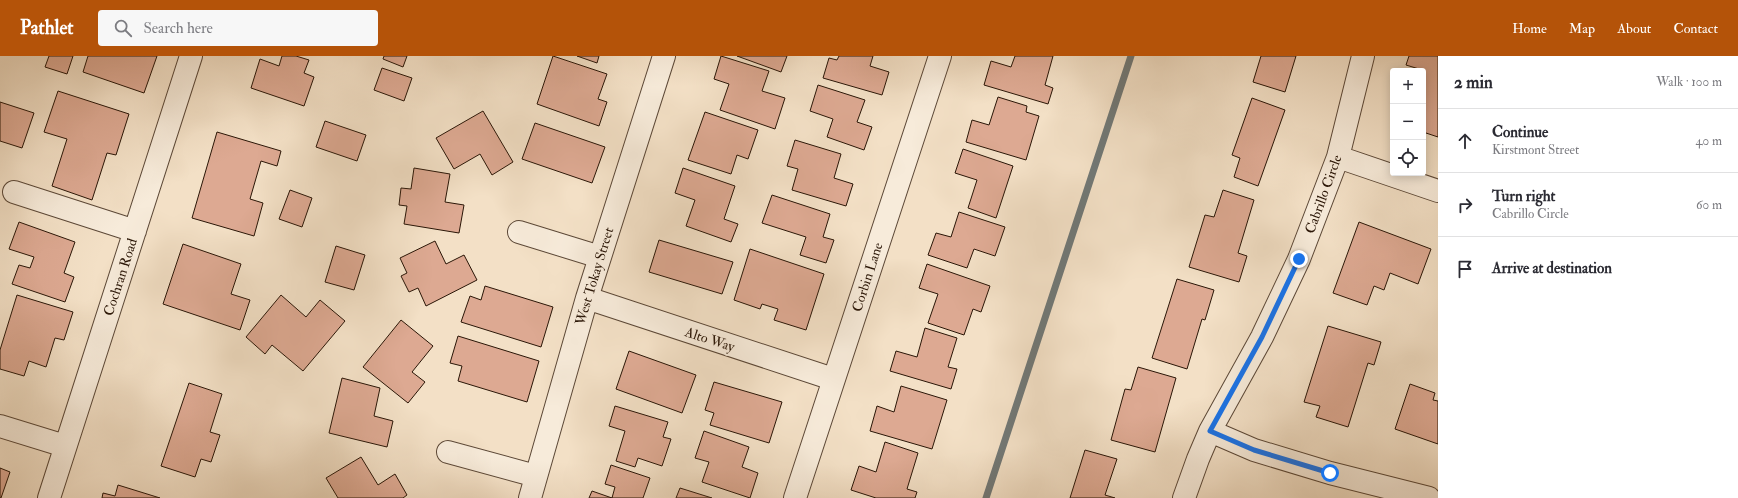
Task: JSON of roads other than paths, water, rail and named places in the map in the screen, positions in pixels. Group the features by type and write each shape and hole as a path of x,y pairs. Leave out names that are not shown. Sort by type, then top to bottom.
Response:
{"street":[{"name":"Cochran Road","path":"49,498 191,56"},
{"name":"West Tokay Street","path":"530,498 587,298 664,56"},
{"name":"Corbin Lane","path":"795,498 940,56"},
{"name":"Cabrillo Circle","path":"1184,498 1210,431 1280,301 1301,253 1338,157 1363,56"},
{"path":"1338,157 1438,191"},
{"path":"14,192 135,230"},
{"path":"519,232 600,257"},
{"name":"Alto Way","path":"587,298 833,379"},
{"path":"0,426 65,446"},
{"path":"1210,431 1254,450 1330,473 1428,498"},
{"path":"448,452 536,476"}],"waterway":[{"path":"986,498 1131,56"}]}
